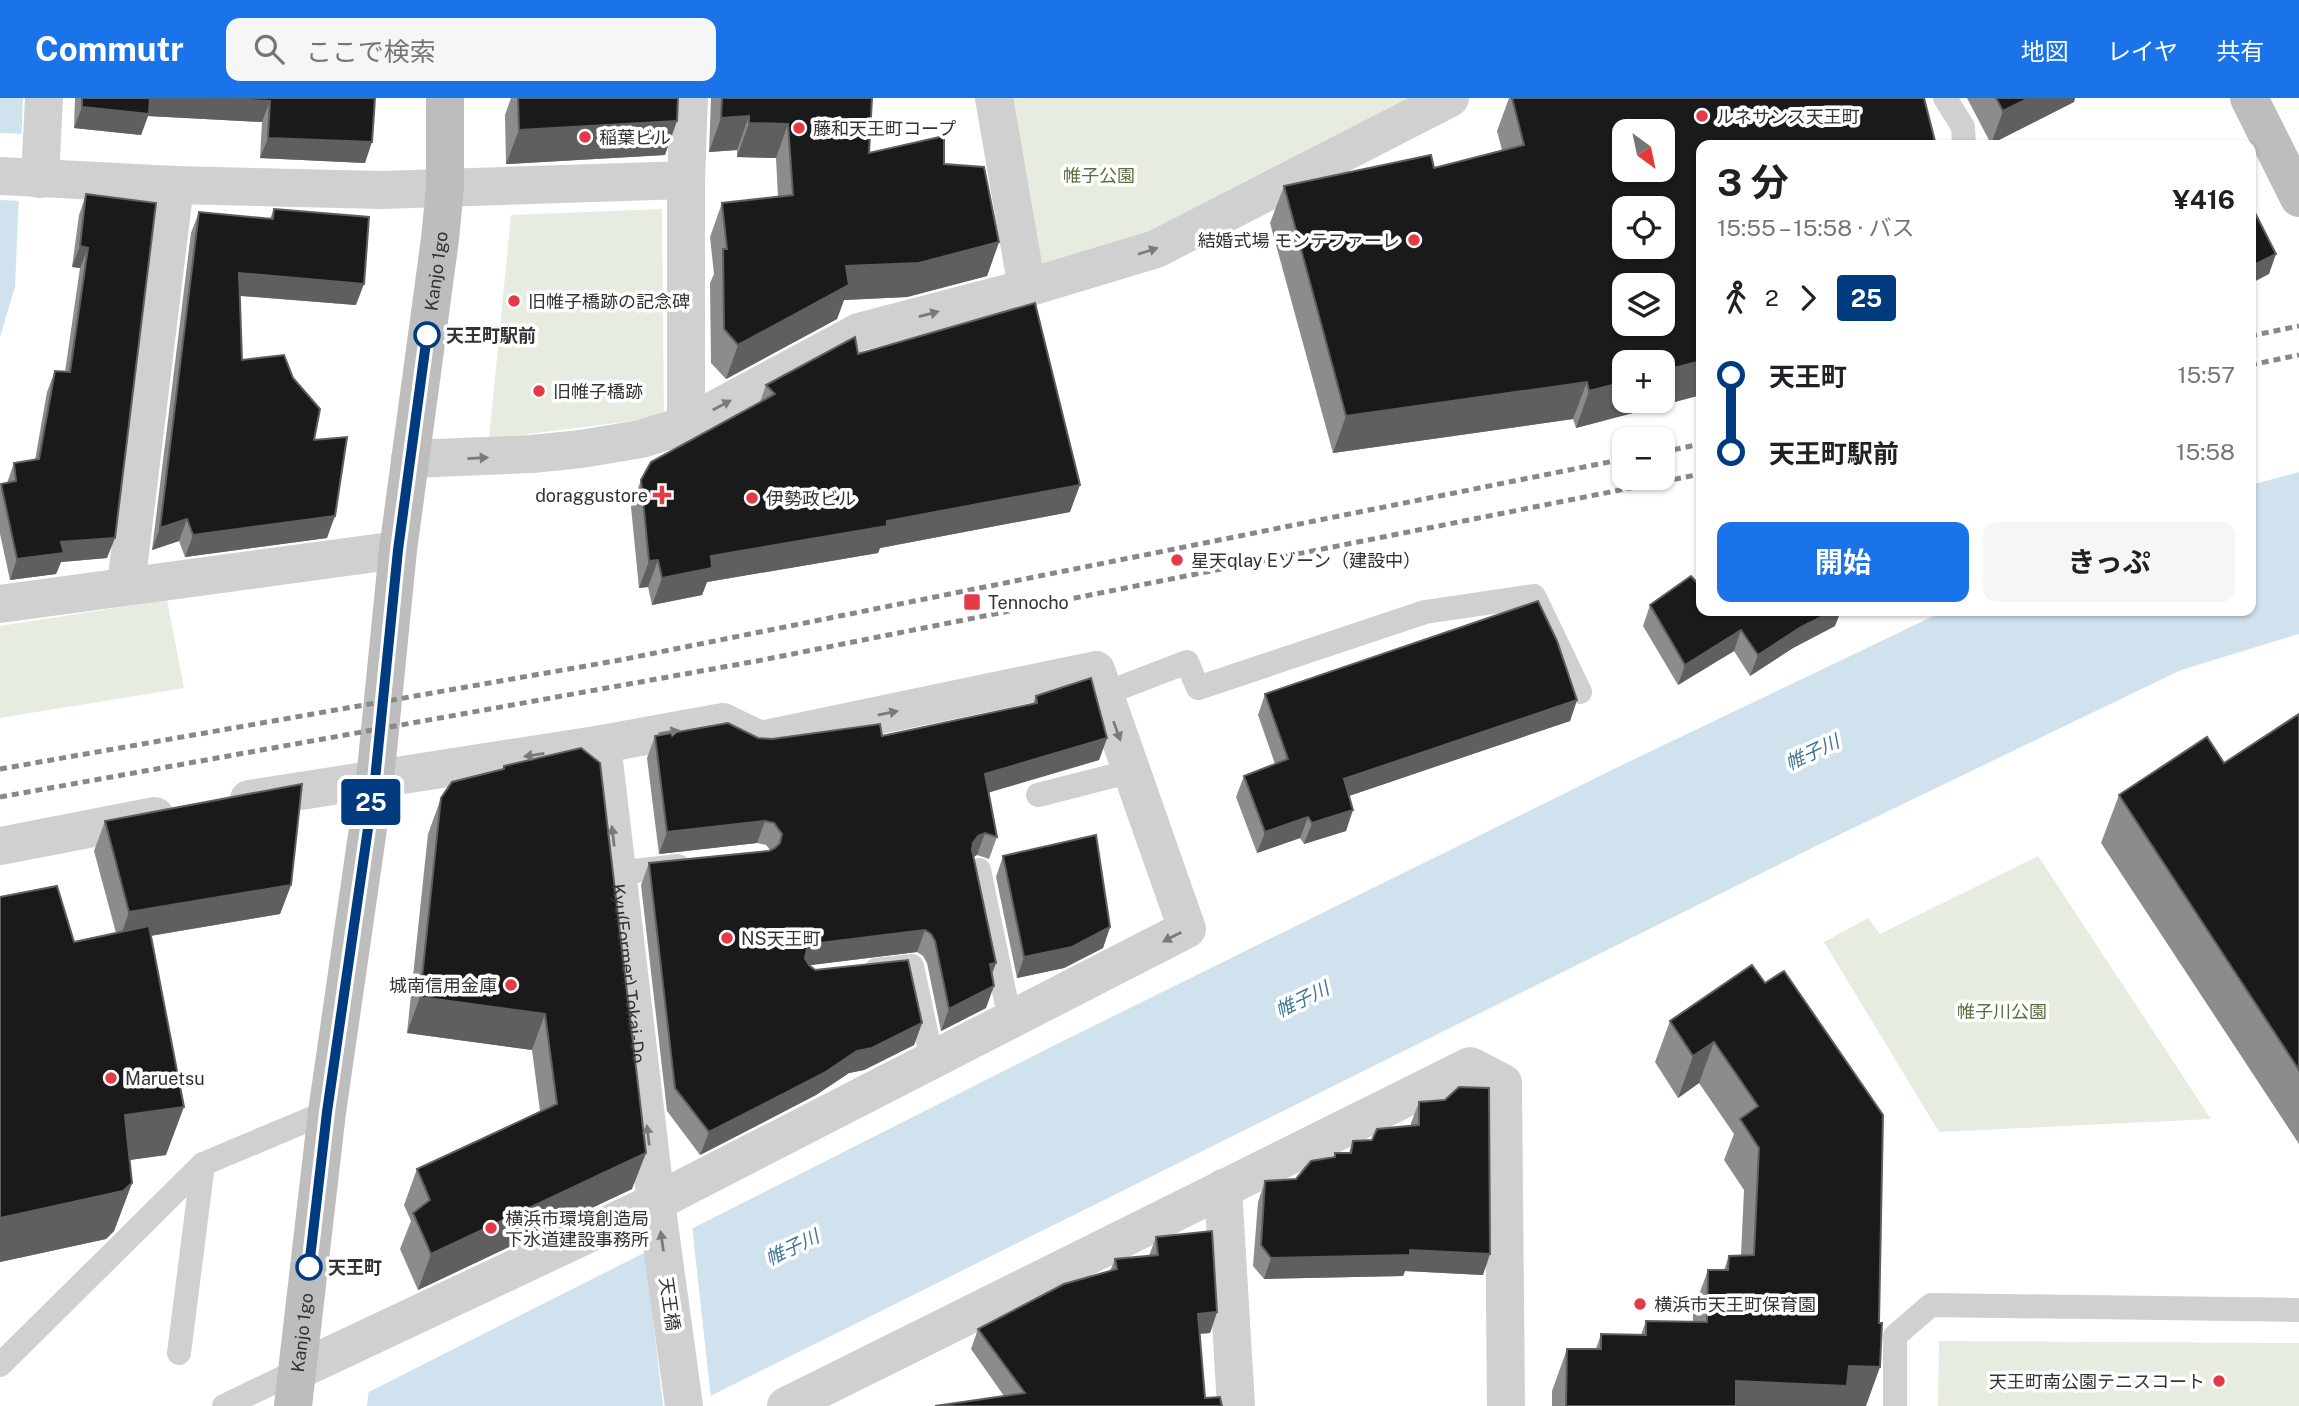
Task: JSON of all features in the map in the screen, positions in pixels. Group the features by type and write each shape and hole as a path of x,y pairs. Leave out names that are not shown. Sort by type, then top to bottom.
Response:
{"street":[{"path":"40,179 44,98"},
{"name":"Kanjo 1go","path":"295,1391 327,1112 375,780 398,550 445,187 445,98"},
{"path":"686,425 686,180 689,98"},
{"path":"994,98 1027,288"},
{"path":"410,460 569,450 641,439 686,425 859,332 1027,288 1156,249 1450,98"},
{"path":"2249,98 2299,198"},
{"path":"0,176 175,185 382,190 686,180"},
{"path":"127,585 175,185"},
{"path":"0,604 398,550"},
{"path":"0,846 281,793 601,744 723,722 760,740 1096,670 1187,929 295,1391"},
{"name":"Kyu(Former) Tokai-Do","path":"601,744 656,1202"},
{"path":"786,1406 1470,1066 1503,1083 1506,1406"},
{"path":"1223,1188 1236,1406"},
{"name":"天王橋","path":"656,1202 684,1406"}],"lane":[{"path":"1945,98 1963,127 1964,140"},
{"path":"1104,694 1186,662 1198,688 1425,612 1534,596 1580,692"},
{"path":"1038,795 1132,771"},
{"path":"617,873 707,863"},
{"path":"979,870 1010,1020"},
{"path":"850,974 912,966 932,1060"},
{"path":"0,1365 203,1164 327,1112"},
{"path":"178,1353 203,1164"},
{"path":"1895,1406 1895,1336 1931,1305 2299,1310"},
{"path":"224,1406 295,1391"}],"green space":[{"name":"帷子公園","path":"1008,98 1426,98 1153,239 1033,278"},
{"path":"662,209 664,417 489,439 511,215"},
{"path":"167,600 184,688 0,718 0,626"},
{"name":"帷子川公園","path":"2038,856 2211,1119 1939,1132 1824,942 1868,918 1880,934"},
{"path":"1939,1341 2299,1343 2299,1406 1938,1406"}],"water":[{"path":"0,98 23,98 15,287 0,337"},
{"name":"帷子川","path":"2299,472 2299,634 2181,670 1818,845 690,1406 341,1406 1059,1043 1622,765 1934,616 2256,616 2256,484"}],"pier":[{"path":"0,133 26,134 24,201 0,200"},
{"path":"692,1225 711,1399 698,1406 663,1406 645,1249"},
{"path":"369,1388 367,1406 337,1406 339,1403"}],"building":[{"path":"82,98 150,98 149,114 82,107"},
{"path":"209,98 375,98 372,142 268,138 270,101"},
{"path":"518,98 678,98 677,121 519,130"},
{"path":"722,98 872,98 869,153 944,136 944,164 984,167 999,242 919,263 846,266 849,285 738,345 724,329 723,249 727,249 722,203 793,195 788,124 749,123 749,116 721,118"},
{"path":"1512,98 1924,98 1935,140 1696,140 1696,362 1675,368 1675,350 1612,350 1612,385 1589,391 1587,382 1346,416 1284,186 1431,155 1434,168 1524,145"},
{"path":"1996,98 2029,98 2003,111"},
{"path":"86,194 156,203 115,538 61,542 64,553 17,559 1,484 16,481 14,463 39,459 55,371 70,372 88,248 80,246"},
{"path":"274,209 369,217 364,284 239,273 242,360 284,355 293,378 320,409 314,440 347,437 335,516 193,535 187,519 160,528 199,212 273,219"},
{"path":"2256,215 2276,254 2256,264"},
{"path":"1035,303 1080,485 887,521 887,526 711,556 712,568 662,578 658,560 649,561 641,480 651,462 775,394 766,385 855,337 858,354"},
{"path":"1691,576 1696,582 1696,616 1823,616 1758,655 1741,630 1685,665 1650,605"},
{"path":"1538,601 1557,641 1577,700 1344,779 1353,810 1312,823 1308,817 1265,832 1244,776 1288,759 1265,694"},
{"path":"1091,678 1107,738 985,774 997,837 985,833 978,836 972,850 996,963 990,964 994,986 949,1009 935,941 925,930 812,944 807,949 805,958 815,970 908,960 922,1023 872,1048 857,1051 824,1073 709,1132 675,1088 649,863 769,851 780,843 782,834 774,823 765,821 667,832 655,736 728,723 758,738 772,739 880,724 882,736 1037,703 1036,696"},
{"path":"2299,714 2299,1070 2119,795 2207,737 2224,763"},
{"path":"581,748 600,763 646,1153 431,1254 413,1213 430,1200 417,1169 557,1104 545,1014 420,997 441,798 452,782 504,769 504,766"},
{"path":"302,784 291,885 129,912 105,821"},
{"path":"1096,835 1110,927 1072,947 1024,957 1003,856"},
{"path":"57,886 74,942 149,926 184,1107 125,1115 132,1183 123,1191 0,1218 0,897"},
{"path":"1752,965 1765,983 1784,971 1883,1115 1880,1367 1849,1366 1847,1386 1736,1381 1736,1406 1566,1406 1567,1349 1601,1349 1601,1334 1646,1335 1646,1321 1707,1322 1708,1270 1728,1270 1729,1256 1754,1255 1759,1148 1740,1119 1758,1106 1714,1042 1693,1056 1670,1021"},
{"path":"1459,1087 1489,1088 1490,1254 1410,1250 1410,1255 1271,1258 1261,1245 1265,1181 1296,1179 1311,1161 1335,1157 1335,1153 1351,1153 1353,1141 1372,1140 1377,1129 1419,1125 1419,1102 1445,1100"},
{"path":"1212,1231 1217,1312 1198,1314 1205,1398 1220,1397 1222,1406 935,1406 1025,1393 978,1329 1064,1284 1117,1269 1115,1259 1158,1255 1156,1237"}],"railway":[{"path":"2256,335 2299,326"},
{"path":"2256,364 2299,355"},
{"path":"1675,449 1696,445"},
{"path":"0,769 620,660 1612,461"},
{"path":"0,797 757,661 1696,475"}],"bus line":[{"name":"25","path":"309,1267 327,1112 375,780 398,550 427,335"}],"place":[{"name":"ルネサンス天王町","path":"1702,116"},
{"name":"藤和天王町コープ","path":"799,128"},
{"name":"稲葉ビル","path":"585,137"},
{"name":"結婚式場 モンテファーレ","path":"1414,240"},
{"name":"旧帷子橋跡の記念碑","path":"514,301"},
{"name":"天王町駅前","path":"427,335"},
{"name":"旧帷子橋跡","path":"539,391"},
{"name":"doraggustore","path":"662,495"},
{"name":"伊勢政ビル","path":"752,498"},
{"name":"星天qlay Eゾーン（建設中）","path":"1177,560"},
{"name":"Tennocho","path":"972,602"},
{"name":"NS天王町","path":"727,938"},
{"name":"城南信用金庫","path":"511,985"},
{"name":"Maruetsu","path":"111,1078"},
{"name":"横浜市環境創造局 下水道建設事務所","path":"491,1228"},
{"name":"天王町","path":"309,1267"},
{"name":"横浜市天王町保育園","path":"1640,1304"},
{"name":"天王町南公園テニスコート","path":"2219,1381"}]}
